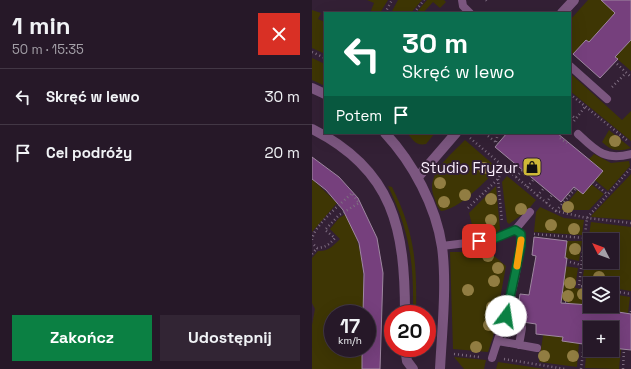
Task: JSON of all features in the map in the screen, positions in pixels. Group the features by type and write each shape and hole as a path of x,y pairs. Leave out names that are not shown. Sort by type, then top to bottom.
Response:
{"street":[{"path":"563,12 574,0"},
{"path":"312,88 324,94"},
{"path":"312,129 345,148 371,174 383,192 397,227 402,247 405,273 405,305"},
{"path":"386,134 398,148 418,177 431,208 442,246 443,290 440,369"},
{"path":"418,177 455,134"},
{"path":"406,357 407,361 413,369"}],"lane":[{"path":"462,0 463,6 469,12"},
{"path":"571,67 607,99"},
{"path":"578,134 593,148 606,156 618,158 631,154"},
{"path":"492,358 512,290 521,246 518,232 530,212"},
{"path":"442,246 491,240 503,235 518,232"},
{"path":"519,345 522,328"},
{"path":"498,341 537,348"}],"path":[{"path":"386,12 392,0"},
{"path":"415,12 424,0"},
{"path":"312,52 324,58"},
{"path":"617,64 631,77"},
{"path":"571,95 631,144"},
{"path":"571,125 585,107"},
{"path":"571,115 576,119"},
{"path":"488,136 497,143 498,134"},
{"path":"467,136 556,211 566,215 631,223"},
{"path":"468,208 498,179 504,168"},
{"path":"586,233 587,218 631,168"},
{"path":"516,177 522,171 529,176"},
{"path":"498,179 503,235"},
{"path":"527,187 534,179"},
{"path":"593,182 608,195"},
{"path":"537,196 544,188"},
{"path":"556,211 576,188"},
{"path":"317,248 312,242 313,234 352,193 359,202 339,215 325,230"},
{"path":"546,203 552,195"},
{"path":"312,254 317,248 328,246 335,238 320,226"},
{"path":"518,232 583,238"},
{"path":"583,254 579,286 583,287"},
{"path":"570,262 581,265"},
{"path":"619,292 631,294"},
{"path":"561,302 566,302"},
{"path":"623,369 624,349"},
{"path":"581,369 583,352"},
{"path":"453,354 492,358 565,369"}],"shaded area":[{"path":"367,0 388,0 381,12 370,12 374,3"},
{"path":"398,0 422,0 412,12 392,12"},
{"path":"427,0 444,0 446,2 440,8 433,2 424,12 417,12"},
{"path":"588,0 615,0 615,13 589,42 586,40 573,54 571,52 571,19"},
{"path":"312,10 321,13 318,19 324,22 324,54 312,48"},
{"path":"631,40 631,71 615,57"},
{"path":"312,58 324,64 324,86 312,80"},
{"path":"571,74 622,120 631,111 631,141 571,92"},
{"path":"609,130 631,148 615,150 602,142"},
{"path":"408,134 434,134 426,144 415,142"},
{"path":"465,140 495,166 495,172 477,190 462,201 455,206 441,211 434,197 432,189 433,181 440,166"},
{"path":"594,154 611,163 629,161 630,166 608,191 595,180 603,171 589,159"},
{"path":"631,174 631,220 592,217 591,216"},
{"path":"507,176 536,200 527,211 509,224 507,222 502,182"},
{"path":"312,179 337,203 312,232"},
{"path":"591,184 604,194 589,210 561,210 578,190 583,194"},
{"path":"388,186 392,187 400,204 410,234 415,264 416,305 413,305 413,279 406,233"},
{"path":"496,186 500,229 497,232 475,236 469,213"},
{"path":"540,207 564,218 584,220 582,235 534,232 536,212"},
{"path":"346,214 357,240 362,263 363,305 324,305 324,357 362,357 362,369 312,369 312,325 315,309 312,303 312,258 318,251 328,249 340,239 330,229 339,218"},
{"path":"591,222 631,227 631,291 619,289 619,277 583,277 582,283 584,269 619,269 619,233 589,233"},
{"path":"567,241 582,241 579,261 565,258"},
{"path":"450,252 481,252 493,255 506,266 493,337 488,352 453,349"},
{"path":"563,266 578,268 575,288 583,289 583,307 568,305 568,301 562,300 563,292 559,292"},
{"path":"619,295 630,297 628,313 619,312"},
{"path":"544,329 579,343 577,367 539,362"},
{"path":"619,349 621,349 619,369 585,368 586,357 619,357"},
{"path":"454,357 486,360 484,369 464,369"},
{"path":"498,362 545,369 496,369"}],"building":[{"path":"601,0 631,0 631,40 615,57 618,59 600,78 573,54 586,40 589,42 615,13"},
{"path":"506,134 558,134 603,171 583,194 574,187 561,202 495,147"},
{"path":"312,157 339,177 358,198 377,238 383,273 380,369 362,369 362,357 376,357 376,305 363,305 364,274 359,243 343,210 326,190 312,179"},
{"path":"534,237 567,241 565,258 567,258 561,303 583,305 583,313 619,312 631,314 631,350 619,349 619,321 583,321 583,344 562,341 563,337 536,334 536,324 516,321 520,294 529,295 536,256 532,255"}],"slow traffic":[{"path":"517,266 521,240"}],"place":[{"name":"Studio Fryzur","path":"532,167"}],"route":[{"path":"479,241 491,240 515,230 521,234 521,246 506,316"}]}
